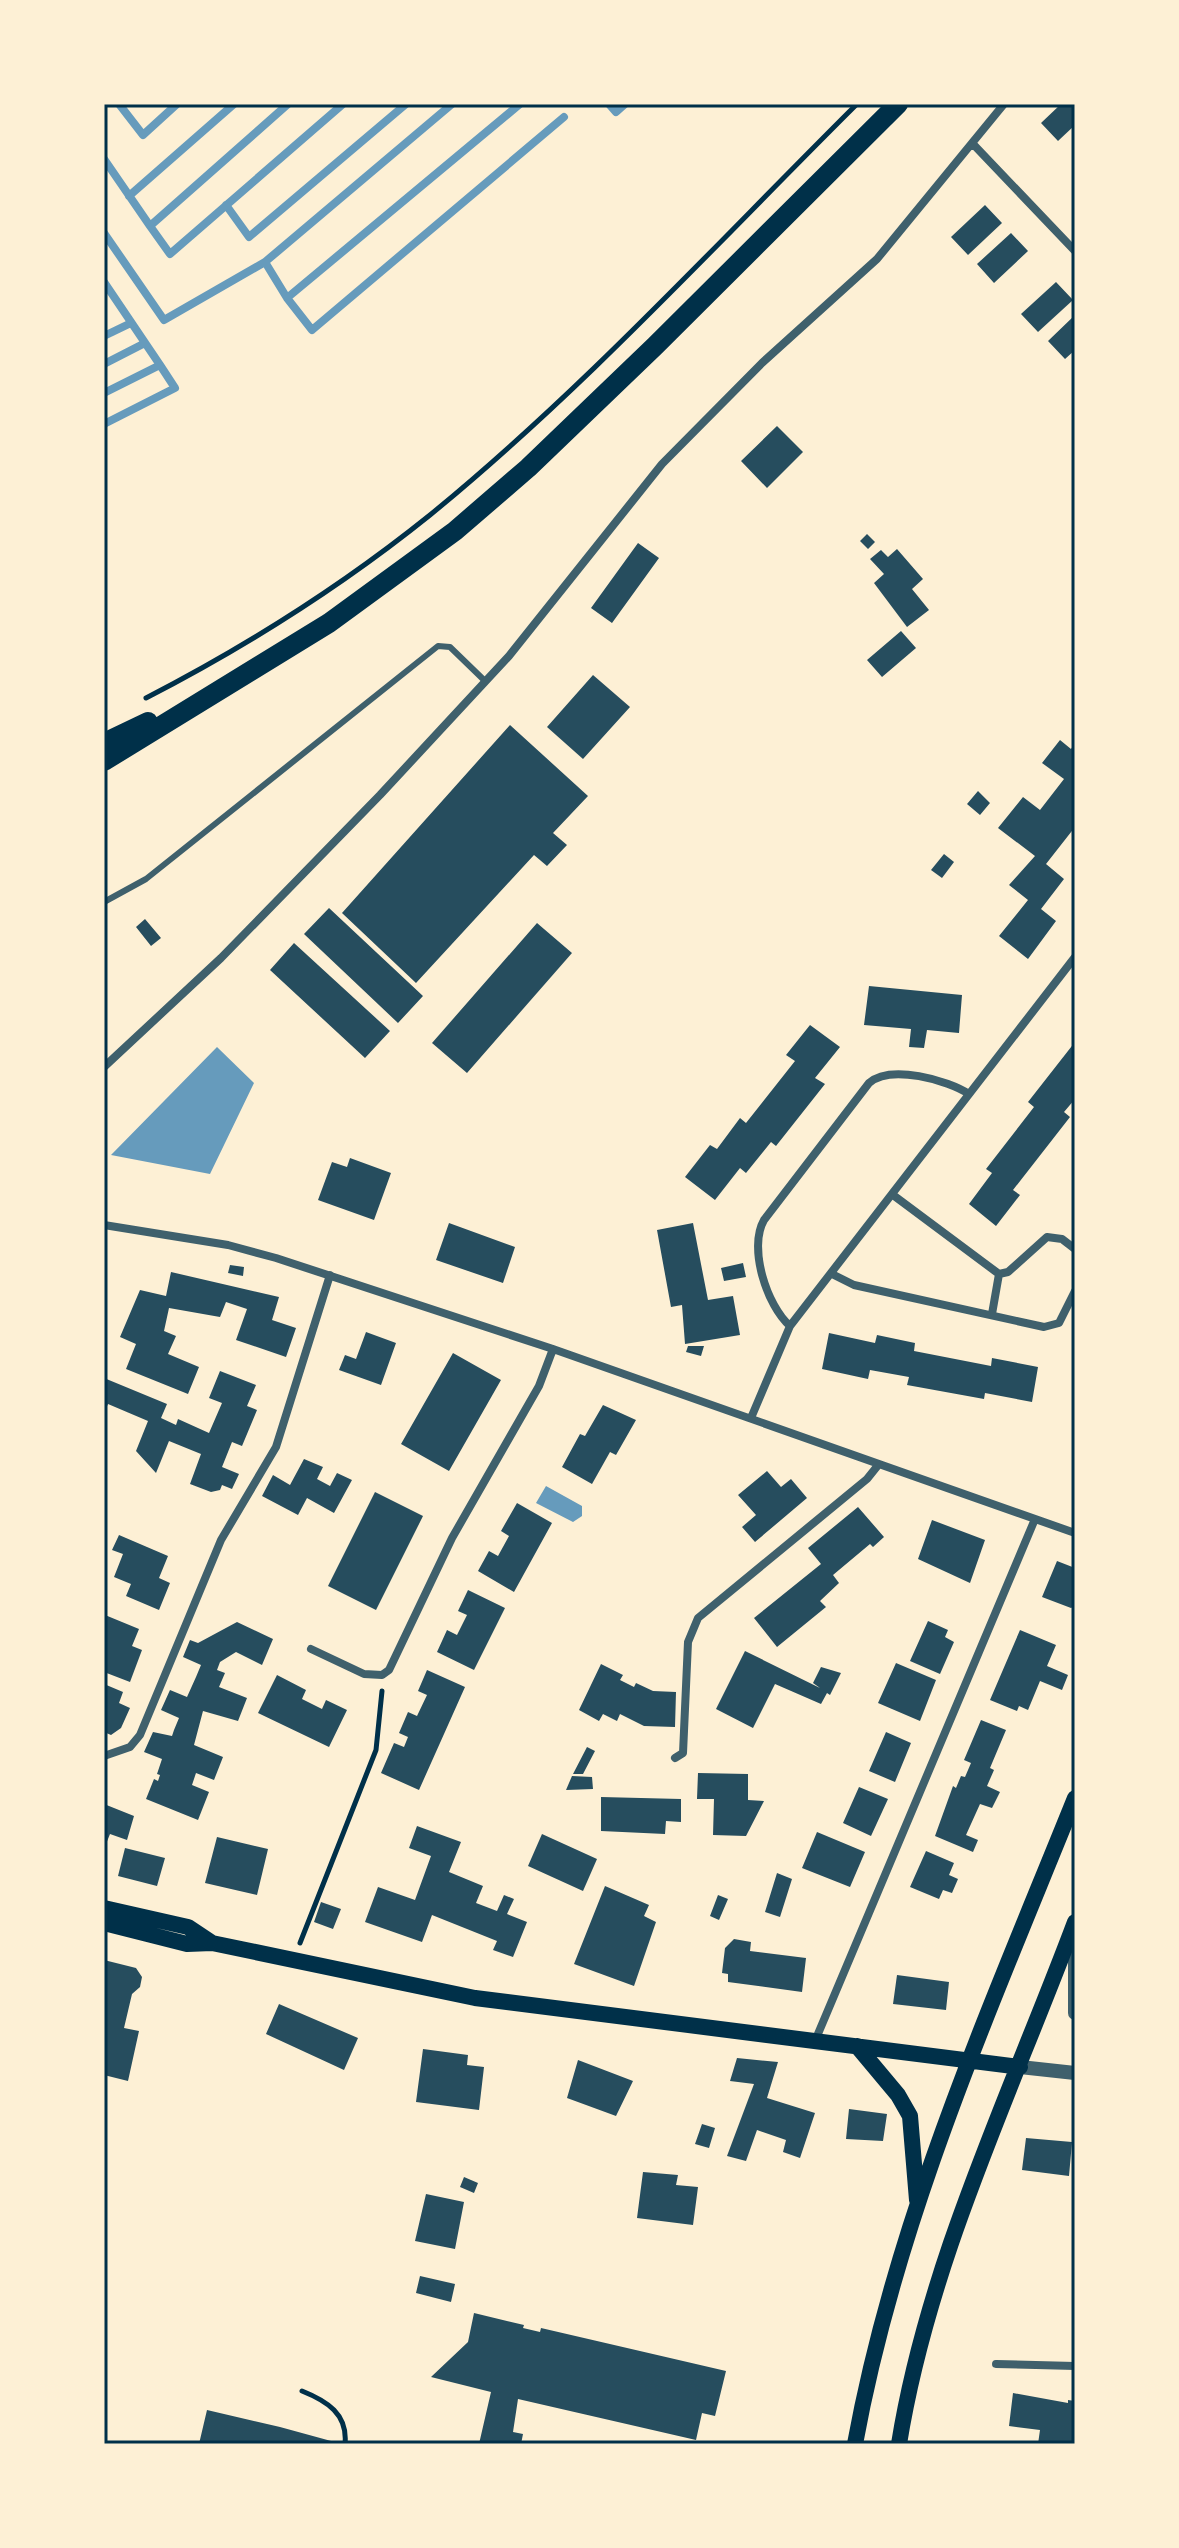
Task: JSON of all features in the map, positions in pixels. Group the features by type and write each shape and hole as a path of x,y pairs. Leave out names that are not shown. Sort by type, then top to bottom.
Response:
{"main road":[{"path":"104,761 329,623 455,531 655,346 898,104"},
{"path":"104,743 221,689"},
{"path":"855,2444 867,2381 898,2261 918,2202 1075,1798"},
{"path":"104,1908 188,1927 212,1943"},
{"path":"899,2444 908,2387 929,2311 1075,1922"},
{"path":"104,1923 187,1944 212,1943 475,1998 1020,2067"},
{"path":"857,2046 898,2095 910,2116 918,2202"}],"street":[{"path":"104,1067 221,958 380,795 509,656 662,464 762,363 877,259 1004,104"},
{"path":"973,144 1075,251"},
{"path":"751,1418 790,1326 1075,957"},
{"path":"790,1326 772,1303 757,1235 764,1220 869,1083 882,1074 945,1080 969,1094"},
{"path":"893,1195 999,1274 1008,1272 1047,1237 1062,1239 1075,1249"},
{"path":"104,1225 228,1245 330,1275 553,1349 1075,1533"},
{"path":"832,1274 854,1285 1052,1326 1064,1316 1075,1291"},
{"path":"992,1314 999,1274"},
{"path":"104,1756 130,1747 140,1735 221,1540 276,1447 330,1275"},
{"path":"311,1649 364,1674 382,1675 394,1659 472,1501 539,1386 553,1349"},
{"path":"675,1758 683,1753 688,1642 698,1618 867,1479 879,1464"},
{"path":"815,2041 1035,1519"},
{"path":"1075,1945 1075,2013"},
{"path":"1020,2067 1075,2073"},
{"path":"996,2364 1075,2366"}],"lane":[{"path":"104,902 146,879 438,646 450,647 484,680"}],"path":[{"path":"138,702 290,614 428,516 536,422 627,335 857,104"},
{"path":"298,1961 303,1936 376,1750 382,1675"},
{"path":"302,2391 336,2411 345,2426 345,2444"}],"water":[{"path":"217,1047 254,1083 210,1174 111,1155"},
{"path":"546,1486 582,1506 582,1516 573,1522 536,1503"}],"building":[{"path":"1061,104 1075,104 1075,125 1058,141 1041,123"},
{"path":"985,205 1002,223 968,255 951,237"},
{"path":"1011,233 1028,251 994,283 977,264"},
{"path":"1056,282 1073,300 1038,332 1021,314"},
{"path":"1075,315 1075,350 1065,359 1048,341"},
{"path":"777,426 803,452 767,488 741,461"},
{"path":"867,534 875,542 868,549 860,541"},
{"path":"638,543 659,558 612,623 591,608"},
{"path":"897,549 923,579 912,589 929,610 907,627 874,583 884,574 870,559 881,550 888,557"},
{"path":"901,631 916,648 882,677 867,660"},
{"path":"593,675 630,707 583,759 547,727"},
{"path":"510,725 588,796 553,833 567,845 547,866 534,855 416,983 342,913"},
{"path":"1060,740 1071,749 1075,743 1075,827 1046,864 1064,879 1041,909 1056,921 1028,959 999,936 1028,900 1009,885 1035,856 998,828 1023,797 1040,810 1064,779 1042,763"},
{"path":"978,791 990,803 980,815 967,804"},
{"path":"944,854 954,862 942,878 931,870"},
{"path":"329,908 423,996 398,1023 304,934"},
{"path":"145,919 161,938 151,946 136,927"},
{"path":"537,923 572,953 467,1073 432,1043"},
{"path":"294,943 390,1031 365,1058 270,970"},
{"path":"869,986 962,995 959,1033 927,1030 924,1048 909,1047 911,1029 864,1025"},
{"path":"810,1025 840,1047 815,1078 825,1084 776,1146 771,1142 746,1173 740,1168 715,1200 685,1177 710,1145 717,1149 740,1118 746,1123 795,1061 786,1055"},
{"path":"1075,1042 1075,1099 1064,1112 1070,1117 1013,1190 1020,1195 996,1226 969,1204 992,1173 986,1169 1034,1107 1028,1102"},
{"path":"350,1158 391,1173 374,1220 318,1200 332,1162 347,1167"},
{"path":"449,1223 515,1247 503,1283 436,1260"},
{"path":"693,1223 708,1300 733,1296 740,1335 685,1344 682,1305 671,1307 657,1230"},
{"path":"743,1263 746,1277 724,1281 721,1268"},
{"path":"230,1265 244,1267 243,1276 228,1273"},
{"path":"171,1272 279,1297 272,1320 296,1328 286,1357 236,1340 247,1309 226,1302 220,1317 169,1308 164,1331 176,1336 168,1354 199,1367 188,1394 126,1369 136,1344 120,1337 140,1290 166,1296"},
{"path":"366,1332 396,1343 381,1385 339,1370 345,1355 356,1359"},
{"path":"829,1333 875,1343 877,1335 915,1343 914,1351 991,1366 992,1358 1038,1367 1032,1402 985,1393 984,1399 907,1385 909,1377 870,1370 868,1379 822,1369"},
{"path":"688,1346 704,1346 701,1356 686,1352"},
{"path":"453,1353 501,1380 449,1471 401,1444"},
{"path":"220,1371 256,1385 247,1406 257,1410 242,1446 232,1442 222,1467 239,1474 232,1489 222,1485 220,1490 211,1492 190,1484 201,1454 169,1441 156,1473 136,1451 148,1421 108,1404 104,1413 104,1378 167,1404 161,1418 176,1425 178,1419 209,1433 222,1403 209,1398"},
{"path":"603,1405 636,1420 616,1455 610,1452 592,1484 562,1467 580,1434 585,1436"},
{"path":"304,1459 323,1467 317,1479 330,1486 337,1473 352,1480 334,1513 307,1498 298,1515 262,1496 273,1475 290,1485"},
{"path":"767,1471 781,1487 791,1479 807,1498 755,1542 742,1527 756,1515 738,1495"},
{"path":"375,1492 423,1516 376,1610 328,1586"},
{"path":"517,1503 552,1523 514,1592 478,1571 489,1551 498,1556 509,1536 501,1531"},
{"path":"858,1507 884,1537 873,1547 870,1544 833,1575 839,1583 820,1601 826,1607 777,1647 754,1618 821,1564 808,1548"},
{"path":"932,1520 985,1540 970,1583 918,1559"},
{"path":"119,1535 168,1556 159,1578 170,1583 159,1610 126,1596 131,1584 114,1577 123,1554 112,1550"},
{"path":"1057,1561 1075,1568 1075,1606 1071,1608 1042,1597"},
{"path":"468,1590 505,1608 474,1670 437,1652 447,1630 457,1635 467,1615 458,1611"},
{"path":"105,1615 139,1629 132,1646 142,1650 130,1682 104,1672"},
{"path":"928,1621 948,1630 945,1637 954,1642 940,1674 910,1661"},
{"path":"237,1622 273,1639 262,1665 236,1652 220,1662 217,1670 225,1673 219,1687 247,1698 238,1721 203,1711 194,1745 223,1757 214,1780 196,1773 192,1785 209,1792 198,1820 146,1799 154,1779 158,1781 162,1759 144,1752 153,1732 172,1736 179,1718 161,1710 170,1690 187,1697 201,1665 183,1657 190,1640 198,1643"},
{"path":"1020,1630 1056,1645 1047,1666 1068,1675 1062,1690 1040,1681 1028,1710 1019,1706 1017,1711 990,1700"},
{"path":"745,1651 820,1688 813,1683 821,1667 841,1673 830,1695 827,1693 821,1704 775,1684 753,1728 716,1709"},
{"path":"896,1663 936,1680 920,1721 878,1703"},
{"path":"601,1664 623,1675 620,1680 634,1687 636,1683 653,1691 676,1692 675,1727 644,1726 620,1714 617,1721 603,1714 599,1721 579,1710"},
{"path":"427,1670 465,1687 419,1790 381,1773 394,1743 404,1747 408,1737 399,1733 408,1712 417,1716 427,1695 418,1691"},
{"path":"277,1675 306,1690 302,1699 322,1709 326,1700 347,1710 329,1747 258,1713"},
{"path":"104,1684 123,1692 119,1703 130,1708 121,1728 111,1735 104,1732"},
{"path":"981,1720 1006,1730 990,1768 994,1770 987,1786 1000,1792 992,1808 980,1804 966,1835 978,1840 973,1852 935,1836 953,1786 956,1788 961,1776 965,1777 971,1763 964,1760"},
{"path":"886,1732 911,1743 895,1782 869,1771"},
{"path":"587,1747 595,1751 583,1774 573,1774"},
{"path":"698,1773 748,1774 748,1800 764,1801 746,1836 713,1835 714,1799 697,1799"},
{"path":"572,1776 592,1777 593,1789 566,1790"},
{"path":"859,1787 888,1799 871,1836 843,1823"},
{"path":"601,1797 681,1799 681,1822 666,1821 665,1834 601,1831"},
{"path":"104,1804 134,1816 127,1840 110,1834 104,1849"},
{"path":"417,1826 461,1842 449,1872 483,1886 476,1903 497,1911 504,1895 514,1899 507,1914 527,1922 513,1957 493,1950 497,1941 432,1915 422,1942 365,1922 378,1887 415,1900 431,1856 409,1848"},
{"path":"817,1832 865,1852 850,1887 802,1868"},
{"path":"542,1834 597,1859 583,1891 528,1866"},
{"path":"217,1837 268,1849 257,1895 205,1883"},
{"path":"125,1848 165,1858 157,1886 118,1876"},
{"path":"926,1851 954,1863 949,1875 958,1879 952,1893 943,1890 939,1899 910,1887"},
{"path":"777,1873 792,1879 780,1917 765,1912"},
{"path":"605,1886 649,1905 644,1916 656,1922 634,1986 574,1964"},
{"path":"718,1895 728,1899 719,1920 710,1916"},
{"path":"321,1902 341,1909 333,1929 314,1922"},
{"path":"734,1939 751,1942 750,1951 806,1958 802,1992 728,1982 728,1974 722,1973 725,1948"},
{"path":"104,1960 136,1968 142,1977 140,1987 132,1994 124,2028 139,2031 128,2081 104,2075"},
{"path":"897,1975 949,1982 946,2010 893,2004"},
{"path":"279,2004 358,2038 344,2070 266,2034"},
{"path":"423,2049 468,2055 467,2065 484,2067 479,2110 416,2102"},
{"path":"737,2058 778,2062 767,2098 815,2113 800,2158 783,2152 786,2140 757,2130 746,2161 727,2156 754,2084 730,2081"},
{"path":"578,2060 633,2081 616,2116 567,2098"},
{"path":"849,2109 887,2114 883,2141 846,2139"},
{"path":"702,2124 715,2128 709,2148 695,2144"},
{"path":"1026,2138 1072,2142 1069,2176 1022,2170"},
{"path":"643,2172 678,2175 676,2185 698,2187 693,2225 637,2218"},
{"path":"464,2177 478,2183 474,2193 460,2187"},
{"path":"426,2194 464,2202 455,2249 415,2241"},
{"path":"420,2276 455,2284 451,2302 416,2293"},
{"path":"474,2313 540,2332 541,2328 726,2371 715,2416 702,2413 696,2440 518,2399 513,2432 523,2434 521,2444 479,2444 491,2392 431,2377 468,2342"},
{"path":"1013,2393 1068,2403 1068,2400 1075,2401 1075,2444 1038,2444 1040,2430 1009,2426"},
{"path":"207,2410 280,2427 342,2444 199,2444"}],"waterway":[{"path":"119,104 143,135 177,104"},
{"path":"129,196 234,104"},
{"path":"104,159 150,226 288,104"},
{"path":"150,226 170,254 343,104"},
{"path":"226,205 249,237 406,104"},
{"path":"104,233 164,320 265,262 452,104"},
{"path":"265,262 287,298 520,104"},
{"path":"609,104 616,112 625,104"},
{"path":"287,298 312,330 564,117"},
{"path":"104,282 160,365 104,393"},
{"path":"104,336 131,323"},
{"path":"104,364 145,343"},
{"path":"104,424 175,388 160,365"}]}
